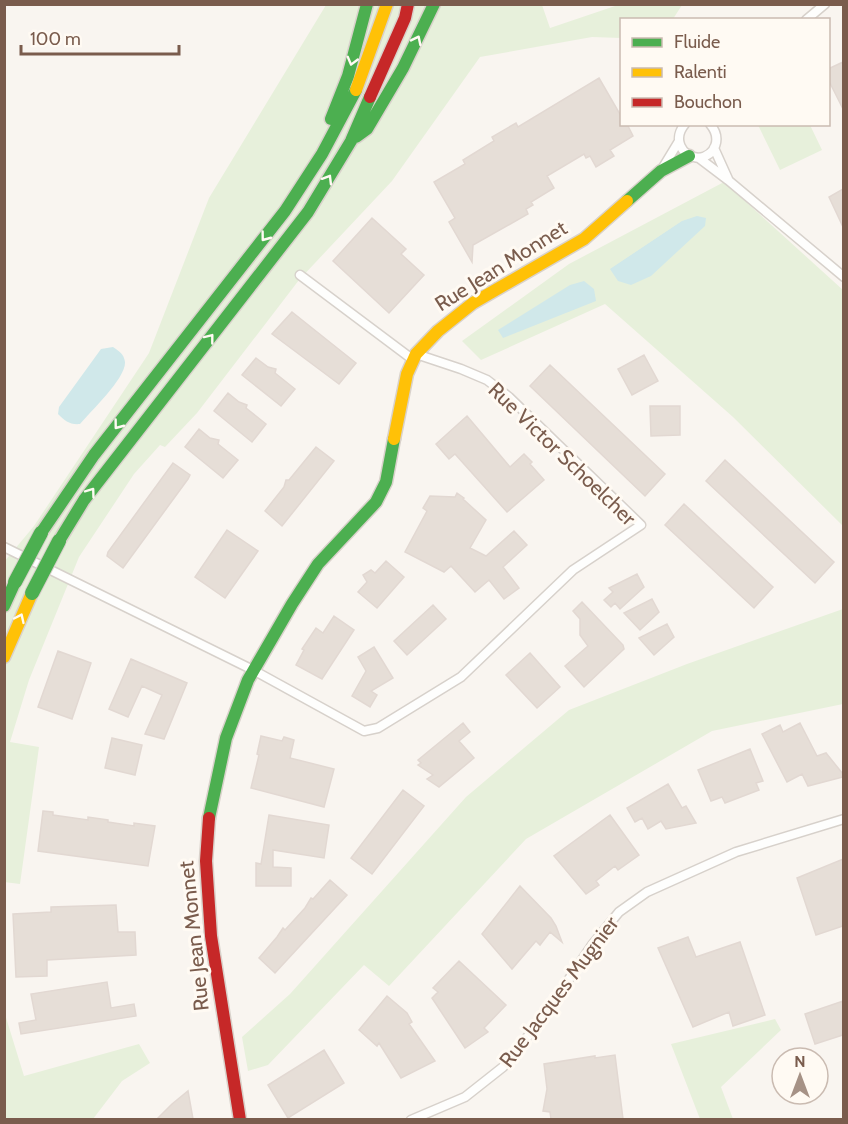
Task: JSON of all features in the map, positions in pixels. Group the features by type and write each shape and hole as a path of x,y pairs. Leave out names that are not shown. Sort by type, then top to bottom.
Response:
{"main road":[{"path":"285,211 285,198 326,131 348,76 367,4"},
{"path":"4,606 41,533 101,447 285,211 321,154 357,87 387,4"},
{"path":"4,657 32,593 59,541 84,500 308,212 351,141 405,18 408,4"},
{"path":"351,141 367,129 403,68 434,4"},
{"name":"Rue Jean Monnet","path":"240,1119 211,936 206,861 210,808 226,738 253,670 291,604 318,564 375,502 386,482 406,374 414,357 438,331 473,303 584,239 661,171 694,157"}],"street":[{"path":"808,18 825,4"},
{"name":"Rue Jean Monnet","path":"661,171 679,141 684,126"},
{"path":"694,157 708,155 714,148 717,139 713,126"},
{"path":"679,141 682,150 728,180 843,277"},
{"path":"714,148 728,180"},
{"path":"300,275 414,357"},
{"name":"Rue Victor Schoelcher","path":"253,670 364,731 378,728 461,677 573,570 641,525 509,397 487,380 461,369 414,357"},
{"path":"4,547 253,670"},
{"name":"Rue Jacques Mugnier","path":"411,1119 465,1097 503,1067 542,1018 592,945 619,912 647,892 736,852 843,819"}],"green space":[{"path":"326,5 542,5 550,28 618,5 682,5 674,18 620,18 620,38 592,37 480,57 392,181 299,280 197,413 165,447 160,445 134,474 79,557 29,680 10,742 39,747 20,884 4,882 4,562 34,526 149,353 209,198"},
{"path":"758,126 810,126 822,150 780,170"},
{"path":"724,182 843,290 843,526 733,417 605,304 481,360 462,341 569,264"},
{"path":"843,609 843,704 712,731 526,839 389,986 364,965 268,1065 248,1071 242,1037 290,994 466,797 569,710 687,664"},
{"path":"4,1011 24,1076 139,1044 150,1063 122,1081 93,1119 5,1119"},
{"path":"775,1019 781,1030 721,1087 733,1119 700,1119 671,1044"}],"water":[{"path":"697,216 706,218 705,226 651,276 631,285 618,281 610,269 682,221"},
{"path":"584,281 594,289 596,301 503,338 498,330 570,285"},
{"path":"113,347 121,353 125,362 120,377 80,424 65,421 58,414 59,407 101,349"}],"building":[{"path":"843,62 843,109 830,83 830,68"},
{"path":"599,78 620,114 620,126 628,126 633,136 610,150 614,156 596,167 590,156 586,158 584,154 547,176 554,188 531,202 533,205 526,209 528,214 473,245 472,262 449,222 455,218 434,182 465,164 463,160 494,141 492,137 516,123 518,127"},
{"path":"843,189 843,227 829,197"},
{"path":"372,218 406,249 401,254 424,275 389,313 333,261"},
{"path":"292,312 356,363 339,384 272,334"},
{"path":"644,355 658,381 632,395 618,369"},
{"path":"256,358 268,367 276,369 275,373 295,389 281,406 242,375"},
{"path":"550,365 665,474 645,496 530,386"},
{"path":"228,393 247,405 246,408 266,424 252,442 214,411"},
{"path":"650,406 680,406 680,435 651,436"},
{"path":"467,416 510,467 524,454 544,480 507,512 455,454 449,459 436,444"},
{"path":"199,429 210,438 219,440 218,444 238,460 223,478 185,447"},
{"path":"316,447 334,461 282,526 265,511 284,487 286,480 289,480"},
{"path":"725,460 834,562 815,583 706,481"},
{"path":"173,463 190,475 123,568 107,556 108,552"},
{"path":"457,493 486,520 470,548 486,556 514,531 527,545 503,567 519,588 504,599 489,580 475,592 451,566 444,572 405,552 427,511 423,508 430,496 455,497"},
{"path":"684,504 773,587 754,608 665,525"},
{"path":"227,530 258,551 225,598 195,577"},
{"path":"386,561 404,577 377,608 358,592 367,582 363,575 371,570 375,573"},
{"path":"637,574 644,587 620,609 615,603 611,607 604,600 613,592 609,588"},
{"path":"652,599 659,612 640,630 624,613"},
{"path":"582,602 623,645 624,649 584,687 565,666 588,646 580,635 580,619 573,611"},
{"path":"433,605 446,619 407,655 394,641"},
{"path":"334,616 354,630 322,679 296,665 304,650 302,649 316,628 323,633"},
{"path":"667,624 674,637 654,655 639,638"},
{"path":"374,647 393,678 371,691 377,695 370,707 352,696 366,671 358,657"},
{"path":"58,651 91,663 72,719 38,707"},
{"path":"530,653 560,687 537,708 506,675"},
{"path":"131,659 187,683 164,739 145,734 162,695 142,686 128,717 109,709"},
{"path":"463,723 470,732 459,741 474,758 439,787 427,779 433,775 418,765 421,763 418,760"},
{"path":"800,723 817,756 826,753 843,777 808,786 802,774 787,782 762,734 780,725 783,732"},
{"path":"261,736 282,741 284,737 294,740 290,758 334,769 324,807 251,788"},
{"path":"112,738 142,745 135,775 105,768"},
{"path":"750,749 763,781 756,783 759,790 725,803 722,797 711,801 698,770"},
{"path":"668,784 682,808 686,806 696,823 666,829 661,821 648,829 642,818 635,822 627,808"},
{"path":"403,790 424,806 372,874 351,858"},
{"path":"43,811 53,812 53,815 88,820 88,817 134,826 134,823 155,826 148,866 38,851"},
{"path":"269,815 329,825 324,858 273,850 273,867 291,868 291,886 256,886 256,863 261,864"},
{"path":"610,815 639,855 618,870 615,866 596,881 599,885 586,894 554,856"},
{"path":"843,859 843,926 816,935 797,878"},
{"path":"330,880 347,895 275,973 259,958 283,928 285,930 311,898 313,899"},
{"path":"520,886 551,918 562,942 550,932 540,945 536,941 512,969 482,934"},
{"path":"116,905 118,932 135,932 136,955 47,960 47,976 16,977 13,914 51,912 51,907"},
{"path":"688,937 696,957 740,942 765,1015 733,1026 729,1012 693,1027 658,948"},
{"path":"459,961 506,1005 484,1028 488,1032 465,1048 432,998 438,992 433,988"},
{"path":"107,982 111,1008 134,1004 136,1016 21,1034 19,1023 36,1020 31,994"},
{"path":"387,996 407,1013 412,1022 409,1024 435,1061 401,1078 379,1043 377,1046 359,1030"},
{"path":"843,1001 843,1035 815,1044 805,1014"},
{"path":"324,1050 344,1083 288,1118 268,1085"},
{"path":"615,1055 623,1119 551,1119 550,1112 543,1111 547,1089 544,1064"},
{"path":"188,1091 193,1119 157,1119 172,1104"}],"traffic: fast":[{"path":"331,119 348,76 367,4"},
{"path":"356,137 367,129 403,68 434,4"},
{"path":"41,533 94,455 285,211 322,154 356,90"},
{"path":"59,541 84,500 308,212 351,141 370,97"},
{"path":"627,201 661,171 689,156"},
{"path":"209,818 226,738 248,680 318,564 376,502 386,482 394,439"},
{"path":"15,582 41,533"},
{"path":"32,593 59,541"},
{"path":"4,606 15,582"}],"traffic: slow":[{"path":"356,90 387,4"},
{"path":"394,439 407,374 416,354 438,331 473,303 584,239 627,201"},
{"path":"4,657 32,593"}],"traffic: jam":[{"path":"370,97 405,18 408,4"},
{"path":"209,818 206,861 211,936 240,1120"}]}
